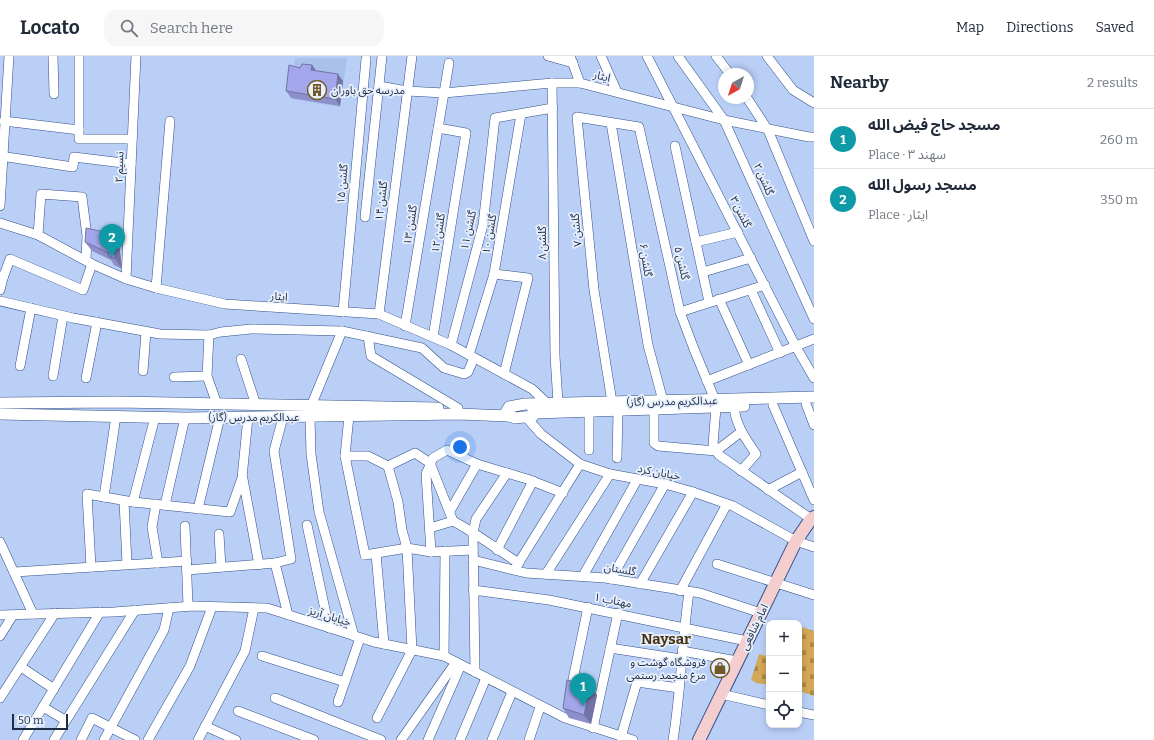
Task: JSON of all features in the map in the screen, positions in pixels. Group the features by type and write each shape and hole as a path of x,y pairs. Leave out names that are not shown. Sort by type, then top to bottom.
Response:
{"main road":[{"name":"امام شافعی","path":"699,740 775,582 796,541 812,518"}],"street":[{"path":"0,206 1,156 9,56"},
{"path":"53,56 54,94"},
{"path":"79,56 79,134"},
{"name":"نسیم ۲","path":"126,279 136,56"},
{"path":"365,218 382,56"},
{"name":"گلشن ۱۴","path":"379,314 412,56"},
{"path":"548,56 572,60 580,83"},
{"path":"601,56 617,92"},
{"name":"گلشن ۳","path":"647,56 796,347 814,378"},
{"name":"گلشن ۲","path":"678,56 724,120 814,319"},
{"path":"716,56 725,68"},
{"path":"767,56 793,90 814,103"},
{"name":"گلشن ۱۵","path":"343,312 366,59"},
{"name":"گلشن ۱۳","path":"406,326 449,63"},
{"name":"ایثار","path":"379,86 407,91 444,92 552,83 580,83 724,120 768,130 814,137"},
{"name":"گلشن ۸","path":"552,83 555,356 553,403"},
{"path":"751,104 768,130 814,241"},
{"path":"521,114 553,108"},
{"name":"گلشن ۱۱","path":"451,345 483,225 495,118 521,114"},
{"name":"گلشن ۱۰","path":"368,336 422,348 444,368 464,374 468,372 494,274 521,114"},
{"name":"گلشن ۷","path":"615,406 594,290 577,117 639,127"},
{"path":"4,121 79,134 132,140"},
{"path":"156,288 170,121"},
{"name":"گلشن ۶","path":"611,123 648,345 663,401"},
{"name":"گلشن ۵","path":"639,127 680,312 716,404"},
{"name":"گلشن ۱۲","path":"433,337 466,133 438,128"},
{"path":"675,146 710,302"},
{"path":"1,156 73,167 74,157 131,164"},
{"path":"0,290 1,277 10,259 83,290 89,262 82,197 41,194 38,235"},
{"name":"ایثار","path":"0,223 38,235 89,262 126,279 156,288 225,304 379,314 451,345 532,389 553,403"},
{"path":"696,242 738,232"},
{"path":"703,272 751,258"},
{"path":"494,274 528,278 504,374"},
{"path":"680,312 765,285"},
{"path":"751,290 780,353"},
{"path":"719,299 749,365"},
{"path":"0,301 63,316 160,334 209,335 221,332 251,329 342,331 368,336 371,356 458,408"},
{"path":"20,366 31,308"},
{"path":"53,376 63,316"},
{"path":"86,378 97,322"},
{"path":"338,702 357,637 319,512 311,454 310,417 311,406 342,331"},
{"path":"143,371 146,332"},
{"path":"209,335 207,376 217,404"},
{"path":"707,381 814,339"},
{"path":"241,359 256,404"},
{"path":"174,377 207,376"},
{"name":"عبدالکریم مدرس (گاز)","path":"530,412 589,411 615,406 663,401 716,404 734,407 811,402"},
{"path":"811,402 814,425"},
{"name":"عبدالکریم مدرس (گاز)","path":"530,412 553,403 615,406 654,410 716,404 811,402"},
{"name":"عبدالکریم مدرس (گاز)","path":"0,403 256,404 458,408 508,413"},
{"path":"716,404 713,444 718,455 768,490 812,518"},
{"path":"772,405 814,500"},
{"path":"615,406 617,458"},
{"path":"734,407 735,419 741,432 756,454 741,471"},
{"path":"654,410 654,443 658,446 716,451 741,432"},
{"path":"589,411 589,450"},
{"path":"508,413 515,418 530,412"},
{"name":"خیابان کرد","path":"530,412 541,434 580,464 610,474 665,484 727,504 796,541 814,547"},
{"name":"عبدالکریم مدرس (گاز)","path":"0,414 220,418 508,413"},
{"path":"104,497 116,416"},
{"path":"349,416 345,456 365,555 407,548 431,552 473,550"},
{"path":"127,564 128,502 155,417"},
{"path":"91,568 87,494 128,502 230,512 242,478 248,417"},
{"path":"14,572 158,563 221,567 259,565 291,559 274,451 283,417"},
{"path":"158,563 152,526 161,505 185,418"},
{"path":"198,509 220,418"},
{"path":"431,552 426,474 433,458 447,450 477,464 563,492"},
{"path":"388,466 415,453 430,464 446,507 450,511 453,521"},
{"path":"345,456 368,456 388,466 398,502 402,530 407,548 412,650 377,718"},
{"path":"450,511 477,464"},
{"path":"430,528 453,521 474,531 517,566 580,464"},
{"path":"768,490 802,472"},
{"path":"475,672 473,590 474,531 476,519 507,473"},
{"path":"546,574 610,474"},
{"path":"242,478 259,565"},
{"path":"583,576 637,480"},
{"path":"497,550 533,481"},
{"path":"611,579 665,484"},
{"path":"640,584 693,492"},
{"path":"673,740 680,688 685,591 727,504"},
{"path":"307,525 329,628"},
{"path":"185,526 188,606"},
{"path":"219,534 221,567"},
{"path":"0,542 33,614"},
{"path":"444,551 444,656"},
{"path":"376,554 384,644"},
{"name":"گلستان","path":"473,560 517,566 526,573 611,579 700,593 761,613"},
{"path":"275,563 288,615"},
{"path":"717,564 814,595"},
{"name":"مهتاب ۱","path":"473,590 549,600 588,607 747,641"},
{"name":"خیابان آریز","path":"0,615 100,612 188,606 266,608 357,637 444,656 540,707 567,711 593,728 633,740"},
{"path":"148,740 190,666 212,607"},
{"path":"567,711 588,607"},
{"path":"104,740 164,630 169,608"},
{"path":"198,740 245,651 254,608"},
{"path":"54,740 65,720 135,610"},
{"path":"23,740 100,612"},
{"path":"0,698 55,613"},
{"path":"593,728 618,613"},
{"path":"0,636 13,615"},
{"path":"610,648 737,661"},
{"path":"262,656 345,682"},
{"path":"401,740 458,663"},
{"path":"428,740 458,663"},
{"path":"21,667 54,689"},
{"path":"460,740 486,678"},
{"path":"621,736 637,682 680,688"},
{"path":"492,740 512,692"},
{"path":"721,694 766,704"},
{"path":"275,698 381,740"},
{"path":"43,707 65,720"},
{"path":"529,740 540,707"},
{"path":"238,711 314,740"},
{"path":"802,713 814,716"},
{"path":"81,740 92,718 135,740"},
{"path":"205,726 236,740"}],"shaded area":[{"path":"295,58 347,58 340,107 291,99"}],"green space":[{"path":"802,627 814,631 814,696 802,692"},
{"path":"759,654 766,656 766,684 751,680"}],"building":[{"name":"مدرسه حق باوران","path":"302,64 312,65 311,70 338,74 335,99 286,91 289,65 300,68"},
{"path":"86,228 113,234 115,259 108,255 109,253 85,242"},
{"path":"567,680 590,686 584,715 563,708"}],"place":[{"name":"مدرسه حق باوران","path":"317,90"},
{"name":"مسجد رسول الله","path":"112,257"},
{"name":"فروشگاه گوشت و مرغ منجمد رستمی","path":"720,668"},
{"name":"مسجد حاج فیض الله","path":"583,706"}],"district":[{"name":"Naysar","path":"666,639"}]}
